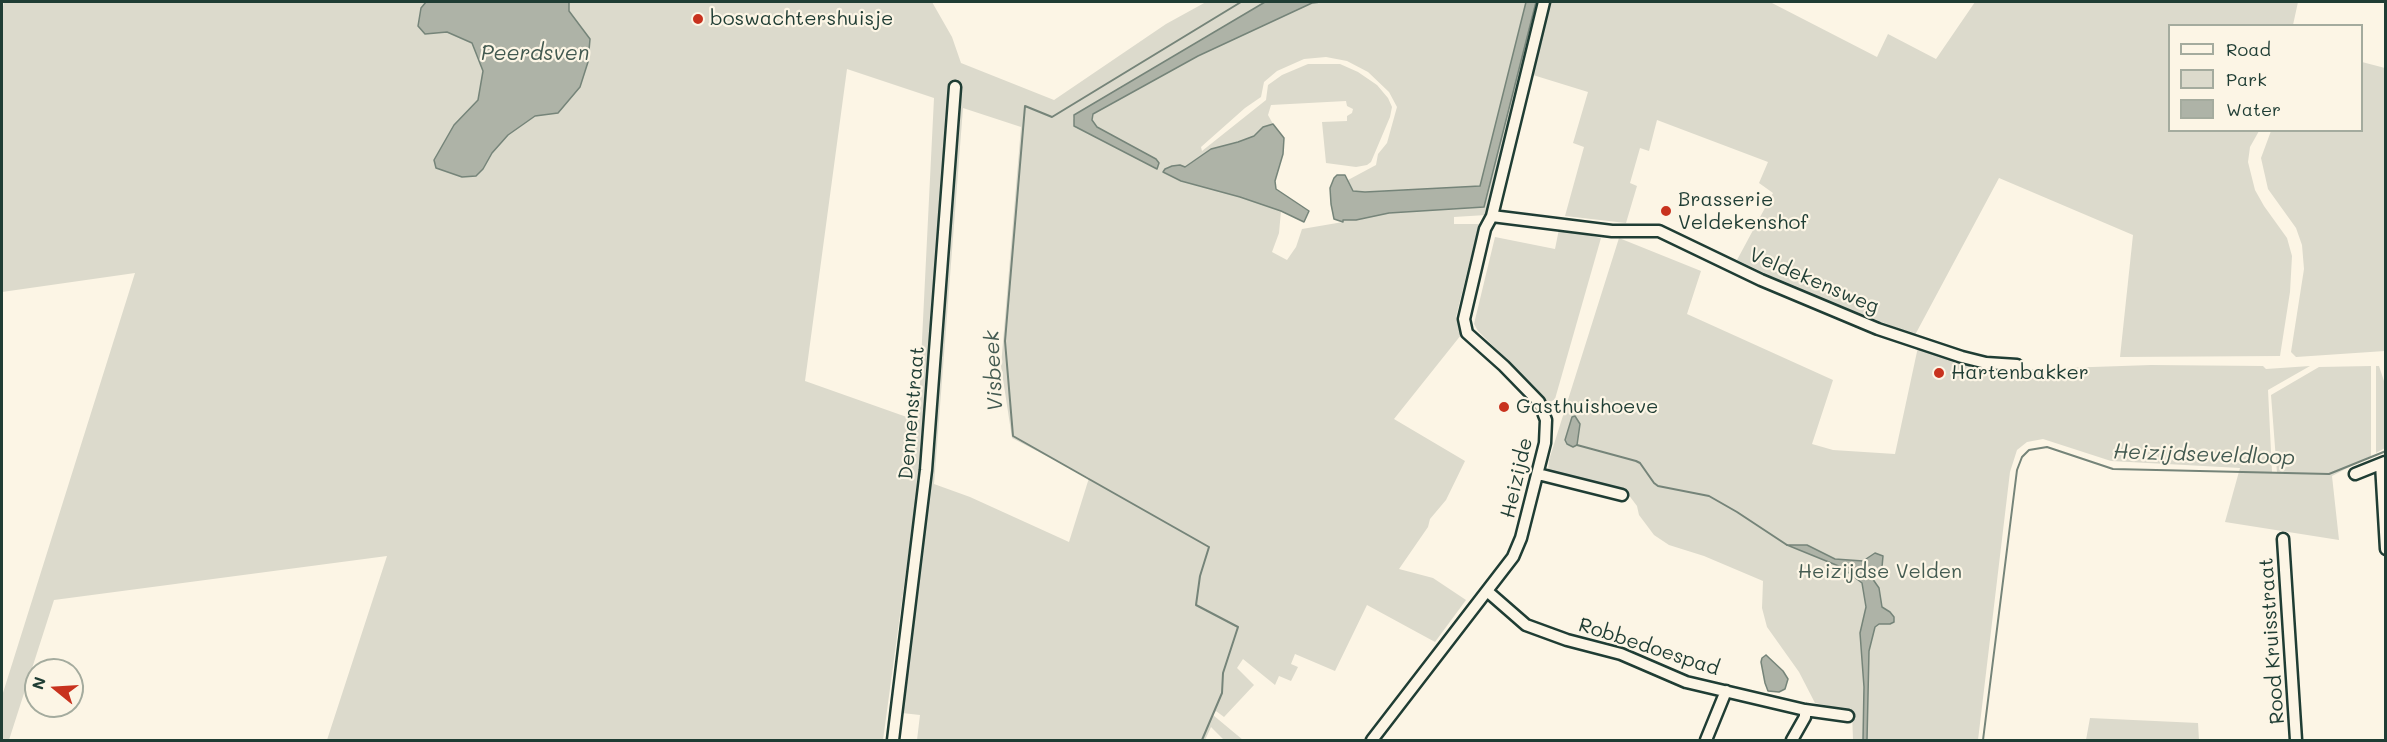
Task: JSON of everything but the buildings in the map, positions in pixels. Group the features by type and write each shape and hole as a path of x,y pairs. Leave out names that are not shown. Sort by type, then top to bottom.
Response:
{"street":[{"name":"Heizijde","path":"1372,741 1513,557 1521,538 1538,474 1546,434 1546,420 1542,407 1504,366 1467,333 1464,319 1485,229 1492,216 1544,2"},
{"name":"Dennenstraat","path":"893,741 926,470 955,87"},
{"name":"Veldekensweg","path":"1492,216 1612,231 1659,231 1761,280 1878,328 1962,357 1986,363 2017,365"},
{"path":"2355,474 2383,463 2385,549"},
{"path":"1538,474 1622,495"},
{"name":"Rood Kruisstraat","path":"2283,539 2296,741"},
{"name":"Robbedoespad","path":"1487,591 1526,625 1567,640 1621,654 1686,682 1805,710 1848,716"},
{"path":"1706,741 1726,691"},
{"path":"1792,741 1805,717 1805,710"}],"green space":[{"path":"4,2 932,2 952,37 961,63 1054,100 1166,24 1206,2 1265,2 1074,115 1073,119 1156,159 1097,127 1092,120 1093,114 1198,56 1312,3 1526,2 1480,186 1353,191 1348,180 1376,165 1378,154 1387,143 1397,107 1389,92 1368,72 1347,61 1326,57 1304,59 1277,71 1264,82 1261,97 1201,147 1202,151 1266,100 1268,85 1282,75 1308,64 1340,64 1358,72 1377,85 1388,98 1392,107 1390,117 1371,162 1367,165 1356,167 1326,163 1322,122 1347,121 1347,116 1352,113 1353,109 1347,106 1346,101 1271,105 1268,115 1273,124 1263,127 1254,136 1211,149 1184,167 1240,197 1281,211 1279,233 1272,252 1287,260 1296,247 1302,229 1389,213 1484,207 1536,2 1539,2 1486,215 1454,217 1454,224 1479,224 1456,317 1461,335 1394,419 1465,461 1446,500 1430,519 1428,527 1399,569 1433,578 1466,600 1435,642 1367,605 1335,671 1295,654 1291,664 1298,667 1291,681 1279,676 1275,685 1243,659 1237,668 1254,685 1224,717 1216,711 1213,715 1243,740 1224,740 1211,727 1205,740 917,740 920,715 902,713 929,484 918,483 883,740 327,740 387,556 54,600 35,658 24,658 24,693 9,740 2,740 2,696 135,273 2,292 2,11","holes":["847,69 934,98 918,421 805,381","963,108 1021,127 1001,366 1012,438 1089,478 1069,542 970,497 934,484"]},
{"path":"1551,2 1770,2 1877,57 1888,34 1936,59 1975,2 2298,2 2293,24 2168,24 2168,132 2258,132 2250,147 2248,162 2255,190 2287,238 2292,256 2290,292 2280,356 2120,357 2133,235 1999,178 1915,335 1800,290 1737,260 1773,193 1759,183 1768,162 1657,120 1649,151 1640,148 1630,183 1637,186 1626,223 1565,216 1584,147 1573,143 1588,92 1533,75"},
{"path":"2363,62 2385,68 2385,351 2296,357 2291,352 2304,269 2302,245 2296,228 2268,189 2261,158 2271,132 2363,132"},
{"path":"1559,229 1601,238 1555,399 1548,404 1543,396 1478,331 1474,324 1495,237 1555,249"},
{"name":"Heizijdse Velden","path":"1619,238 1701,271 1687,314 1833,380 1812,444 1833,450 1895,454 1918,347 2005,370 2151,365 2263,366 2266,369 2310,366 2268,390 2272,472 2277,473 2271,395 2319,367 2371,366 2371,456 2332,476 2339,540 2225,522 2240,468 2111,461 2043,439 2027,442 2017,450 2010,472 1978,740 1853,740 1852,711 1815,703 1799,672 1767,627 1762,608 1763,581 1704,556 1669,545 1654,535 1639,515 1637,506 1628,494 1548,470 1549,460"},
{"path":"2376,366 2379,366 2386,387 2385,448 2376,453"},
{"path":"2090,718 2198,723 2199,740 2086,740"}],"water":[{"name":"Peerdsven","path":"426,2 569,2 569,11 590,39 588,62 580,87 558,113 535,116 508,135 476,176 462,177 436,168 434,160 454,125 478,100 483,71 472,43 447,32 425,34 418,26 421,8"},
{"path":"1265,2 1321,2 1312,3 1198,56 1093,114 1092,120 1097,127 1156,159 1159,163 1157,169 1074,126 1074,115"},
{"path":"1526,2 1536,2 1484,207 1389,213 1356,220 1343,220 1343,222 1334,219 1330,188 1337,175 1345,175 1353,191 1365,192 1480,186"},
{"path":"1273,124 1284,138 1283,154 1275,181 1276,189 1309,211 1304,222 1281,211 1181,181 1163,172 1172,166 1185,167 1211,149 1254,136 1263,127"},
{"path":"1575,416 1580,424 1577,445 1573,447 1565,440 1572,417"},
{"path":"1787,545 1807,545 1835,559 1863,561 1875,553 1883,556 1882,567 1872,578 1879,588 1882,607 1894,617 1894,622 1879,624 1875,627 1869,651 1867,740 1863,740 1864,687 1860,633 1866,607 1862,583 1841,567"},
{"path":"1766,655 1788,679 1785,689 1779,692 1768,691 1765,683 1761,662"}],"waterway":[{"name":"Visbeek","path":"1202,740 1222,693 1223,673 1238,627 1196,605 1200,576 1209,547 1013,436 1005,341 1025,106 1052,117 1241,2"},
{"path":"1577,445 1636,461 1658,486 1709,496 1787,545"},
{"name":"Heizijdseveldloop","path":"1983,740 2017,470 2022,457 2029,450 2047,447 2113,469 2329,474 2386,451"}],"place":[{"name":"boswachtershuisje","path":"698,19"},
{"name":"Brasserie Veldekenshof","path":"1666,211"},
{"name":"Hartenbakker","path":"1939,373"},
{"name":"Gasthuishoeve","path":"1504,407"}]}
